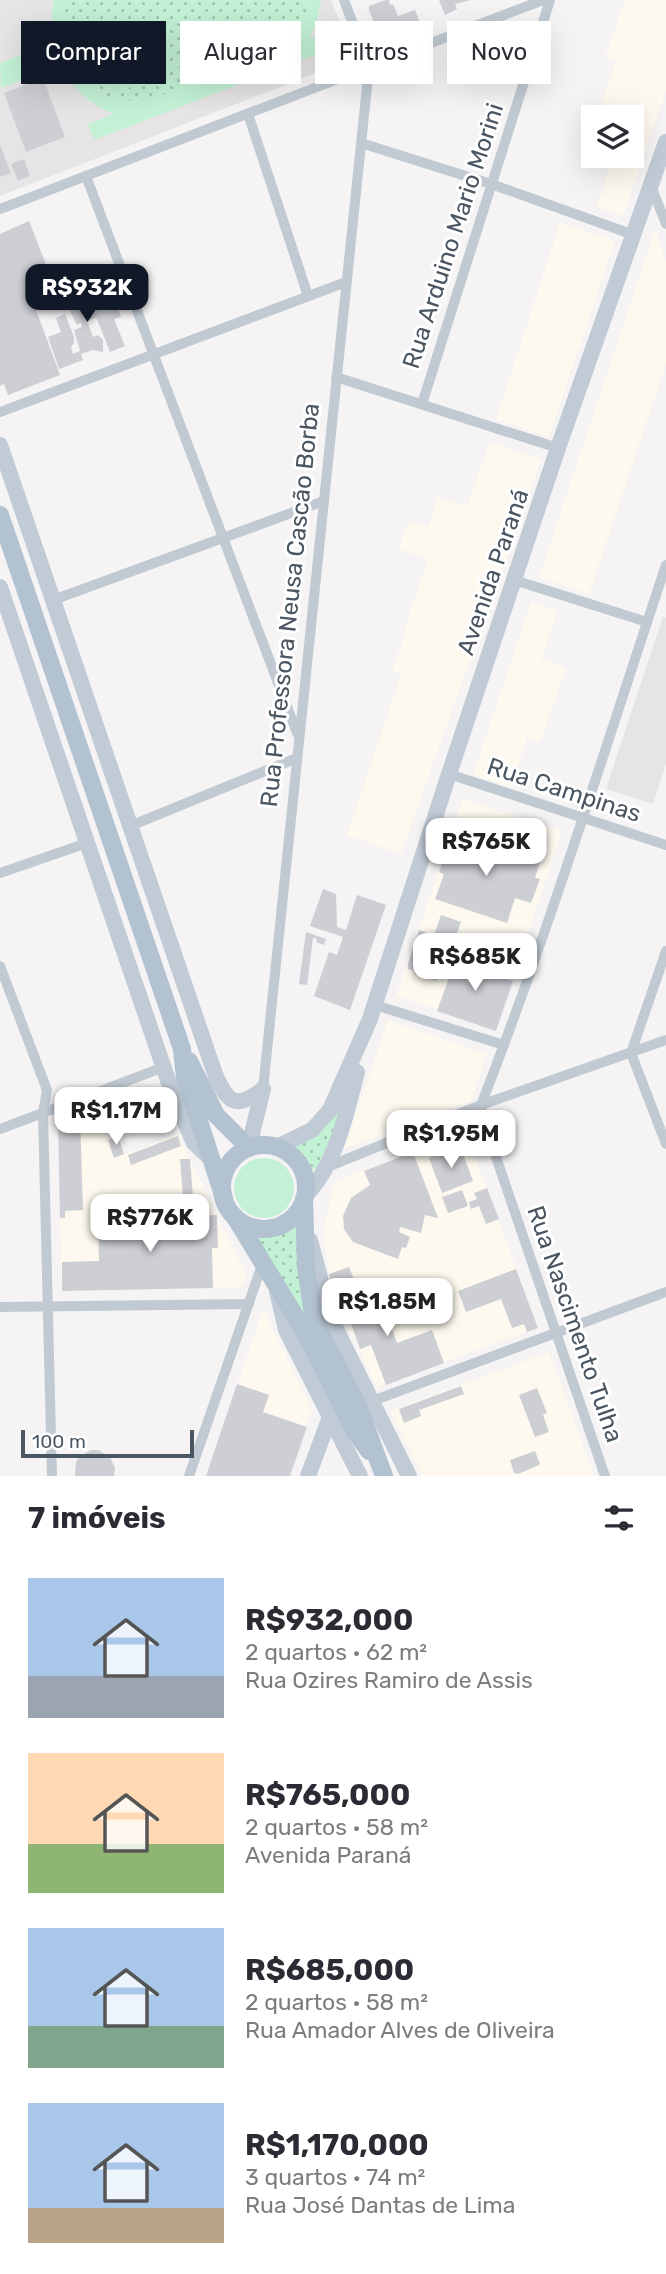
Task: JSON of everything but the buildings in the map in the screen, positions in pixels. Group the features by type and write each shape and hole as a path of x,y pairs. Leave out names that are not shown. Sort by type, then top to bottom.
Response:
{"main road":[{"path":"0,515 182,1049 216,1115 252,1147"},
{"path":"182,1049 186,1078 224,1198 351,1409 382,1471"},
{"path":"224,1198 222,1185 230,1163 252,1147 276,1147 292,1156 302,1170 305,1178 306,1267 312,1308 351,1409"},
{"path":"235,1217 254,1227 275,1228 293,1217 304,1198"}],"street":[{"path":"344,0 352,21"},
{"path":"433,42 543,0"},
{"name":"Rua Arduino Mario Morini","path":"422,404 550,0"},
{"path":"0,209 325,84"},
{"name":"Rua Professora Neusa Cascão Borba","path":"252,1147 252,1133 262,1089 367,84"},
{"path":"248,114 308,296"},
{"name":"Avenida Paraná","path":"304,1198 327,1167 449,774 558,448 666,142"},
{"path":"361,143 491,184 634,235"},
{"path":"86,176 299,736"},
{"path":"651,186 666,224"},
{"path":"0,412 346,282"},
{"path":"337,377 558,448"},
{"path":"0,445 221,1088 226,1096 236,1102 248,1100 262,1089"},
{"path":"53,600 324,501"},
{"path":"481,1105 582,819 666,565"},
{"path":"514,580 647,622"},
{"path":"0,587 5,618 87,843 164,1067 194,1143 211,1159"},
{"path":"130,826 296,758"},
{"name":"Rua Campinas","path":"449,774 666,845"},
{"path":"0,873 87,843"},
{"path":"666,951 631,1053 666,1144"},
{"path":"0,966 47,1090 43,1113 52,1476"},
{"path":"373,1012 504,1045"},
{"name":"Avenida Paraná","path":"276,1147 312,1130 330,1110 373,1012"},
{"path":"327,1167 481,1105 666,1040"},
{"path":"0,1129 164,1067"},
{"name":"Rua Nascimento Tulha","path":"481,1105 482,1116 605,1476"},
{"path":"189,1476 263,1262"},
{"path":"308,1476 351,1409 666,1292"},
{"path":"0,1307 249,1304"},
{"path":"351,1409 360,1476"},
{"path":"351,1409 409,1476"}],"shaded area":[{"path":"0,0 331,0 339,21 315,21 315,73 301,79 301,21 180,21 180,84 287,84 0,196"},
{"path":"625,0 666,0 666,91 644,155 644,105 601,105 616,61 605,57"},
{"path":"610,168 640,168 623,216 597,207"},
{"path":"560,223 615,241 549,437 496,419"},
{"path":"655,229 666,261 666,364 589,594 539,577"},
{"path":"490,442 541,460 401,854 347,835 401,675 392,671 428,559 399,549 408,521 428,527 438,498 467,506"},
{"path":"531,602 558,611 541,659 566,668 540,742 527,738 511,787 473,774"},
{"path":"663,617 666,618 666,764 653,804 606,789"},
{"path":"463,799 562,832 496,1028 396,996"},
{"path":"388,1020 487,1054 471,1101 344,1149"},
{"path":"106,1106 125,1154 178,1134 247,1277 240,1287 62,1291 58,1124"},
{"path":"466,1132 538,1327 377,1387 341,1312 330,1280 323,1230 333,1187 338,1180"},
{"path":"263,1309 312,1409 290,1476 206,1476"},
{"path":"549,1352 594,1476 422,1476 390,1411"}],"green space":[{"path":"54,0 68,0 63,21 51,21"},
{"path":"68,0 308,0 301,25 301,21 180,21 180,84 192,84 153,99 132,101 112,98 90,84 166,84 166,21 63,21"},
{"path":"308,0 321,0 317,21 309,39 315,37 315,55 301,61 301,25"},
{"path":"21,55 21,81 1,88 0,63"},
{"path":"180,61 180,66 166,72 166,66"},
{"path":"72,84 90,84 112,98 132,101 153,99 192,84 240,84 94,140 88,124 114,114 83,95"},
{"path":"117,84 134,84 117,93 114,85"},
{"path":"342,1099 334,1131 317,1167 312,1171 294,1147 314,1137"},
{"path":"258,1158 270,1158 289,1171 294,1188 292,1200 281,1213 270,1218 258,1218 239,1205 234,1194 234,1182 247,1163"},
{"path":"297,1225 356,1416 258,1238 275,1236"}]}
